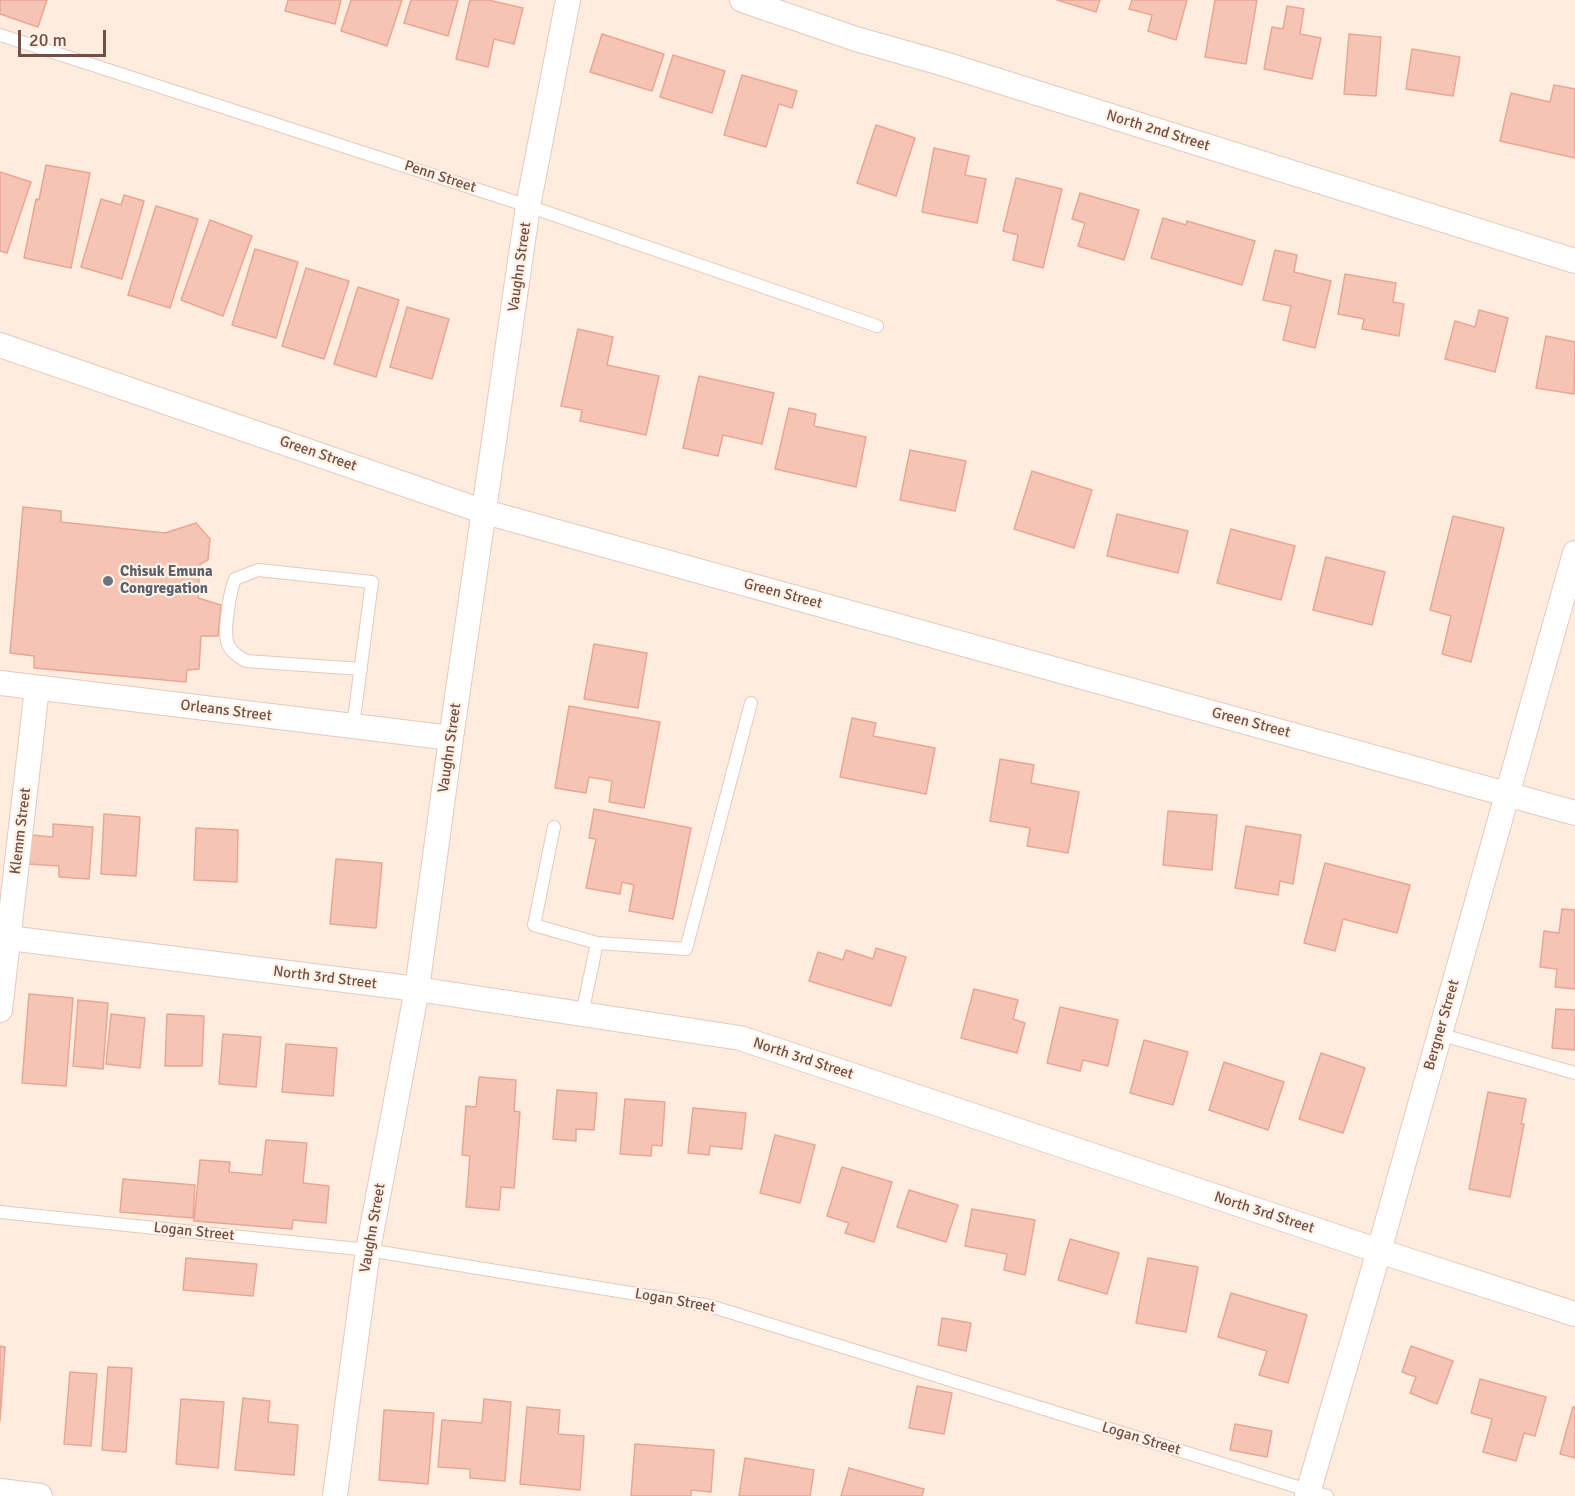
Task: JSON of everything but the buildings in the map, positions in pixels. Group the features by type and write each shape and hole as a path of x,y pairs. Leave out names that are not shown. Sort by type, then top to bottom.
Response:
{"street":[{"name":"Vaughn Street","path":"335,1496 368,1250 417,989 528,206 568,0"},
{"name":"North 2nd Street","path":"742,0 856,39 941,63 1575,261"},
{"name":"Green Street","path":"0,345 485,512 1575,813"},
{"name":"Bergner Street","path":"1314,1494 1439,1034 1575,553"},
{"name":"Orleans Street","path":"0,683 451,738"},
{"name":"Klemm Street","path":"0,1010 4,938 37,688"},
{"name":"North 3rd Street","path":"4,938 417,989 740,1038 1575,1314"},
{"path":"0,1491 40,1496"}],"lane":[{"name":"Penn Street","path":"0,35 528,206 877,326"},
{"path":"353,726 361,669 372,582 258,570 235,579 230,591 227,641 233,653 246,661 361,669"},
{"path":"554,828 534,925 597,943 686,949 751,704"},
{"path":"582,1014 597,943"},
{"path":"1439,1034 1575,1073"},
{"name":"Logan Street","path":"0,1212 368,1250 710,1306 1314,1494"}],"place":[{"name":"Chisuk Emuna Congregation","path":"108,581"}]}
